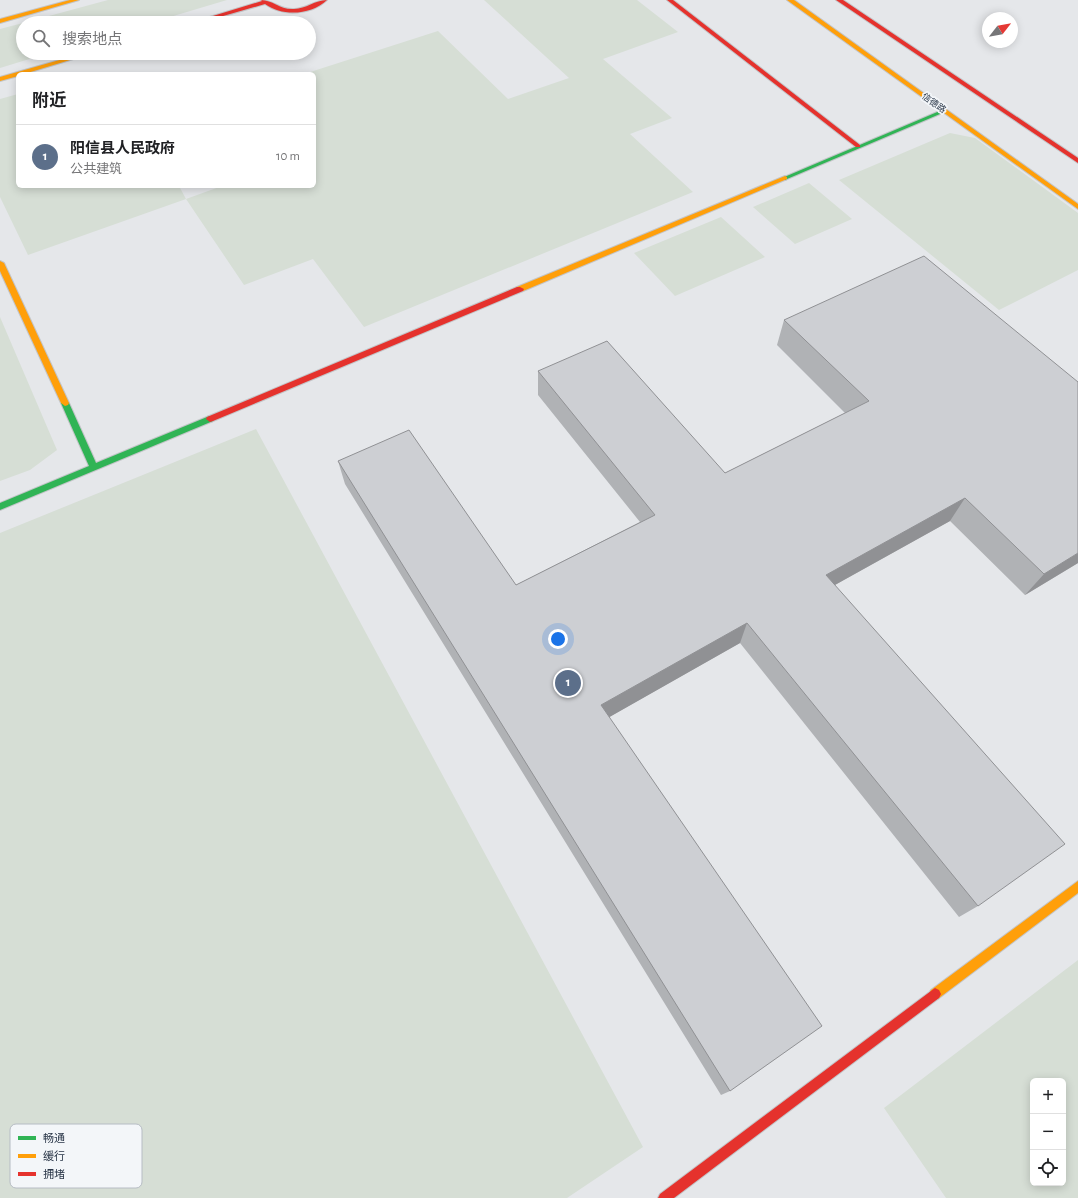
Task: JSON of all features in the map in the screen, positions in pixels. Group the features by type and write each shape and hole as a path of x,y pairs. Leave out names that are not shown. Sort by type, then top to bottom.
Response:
{"street":[{"path":"18,16 76,0"},
{"path":"216,16 265,1 271,6 291,10 314,7 324,0"},
{"path":"670,0 858,146"},
{"name":"信德路","path":"790,0 1078,207"},
{"path":"839,0 1078,161"},
{"path":"0,21 16,17"},
{"path":"24,72 66,60"},
{"path":"0,79 16,74"},
{"path":"0,506 944,110"},
{"path":"0,263 94,467"},
{"path":"664,1198 1078,886"}],"shaded area":[{"path":"108,0 227,0 173,16 49,16"},
{"path":"484,0 637,0 678,32 603,59 672,118 630,134 693,192 364,327 313,259 244,285 186,199 216,188 316,188 316,72 310,72 438,31 508,99 569,78"},
{"path":"16,25 16,60 26,60 0,68 0,29"},
{"path":"16,95 16,188 180,188 186,199 28,255 0,197 0,99"},
{"path":"950,133 975,138 1078,213 1078,270 999,310 839,180"},
{"path":"809,183 852,219 795,244 753,207"},
{"path":"721,217 765,257 675,296 634,253"},
{"path":"0,317 57,450 30,470 0,481"},
{"path":"256,429 643,1147 567,1198 0,1198 0,533"},
{"path":"1078,960 1078,1198 946,1198 884,1108"}],"building":[{"path":"924,256 1078,382 1078,553 1044,574 965,498 826,575 1065,844 978,906 747,623 601,705 822,1026 730,1091 338,461 409,430 516,585 655,515 538,371 607,341 725,473 869,401 784,320"}],"traffic: fast":[{"path":"785,178 944,111"},
{"path":"65,403 94,467"},
{"path":"0,507 210,419"}],"traffic: slow":[{"path":"18,16 76,0"},
{"path":"790,0 1078,207"},
{"path":"0,21 16,17"},
{"path":"24,72 66,60"},
{"path":"0,79 16,74"},
{"path":"520,289 785,178"},
{"path":"0,263 65,403"},
{"path":"935,994 1078,886"}],"traffic: jam":[{"path":"264,0 278,9 294,11 309,8 324,0"},
{"path":"670,0 858,146"},
{"path":"839,0 1078,161"},
{"path":"217,16 265,2"},
{"path":"210,419 520,289"},
{"path":"664,1198 935,994"}],"place":[{"name":"阳信县人民政府","path":"568,683"}]}
